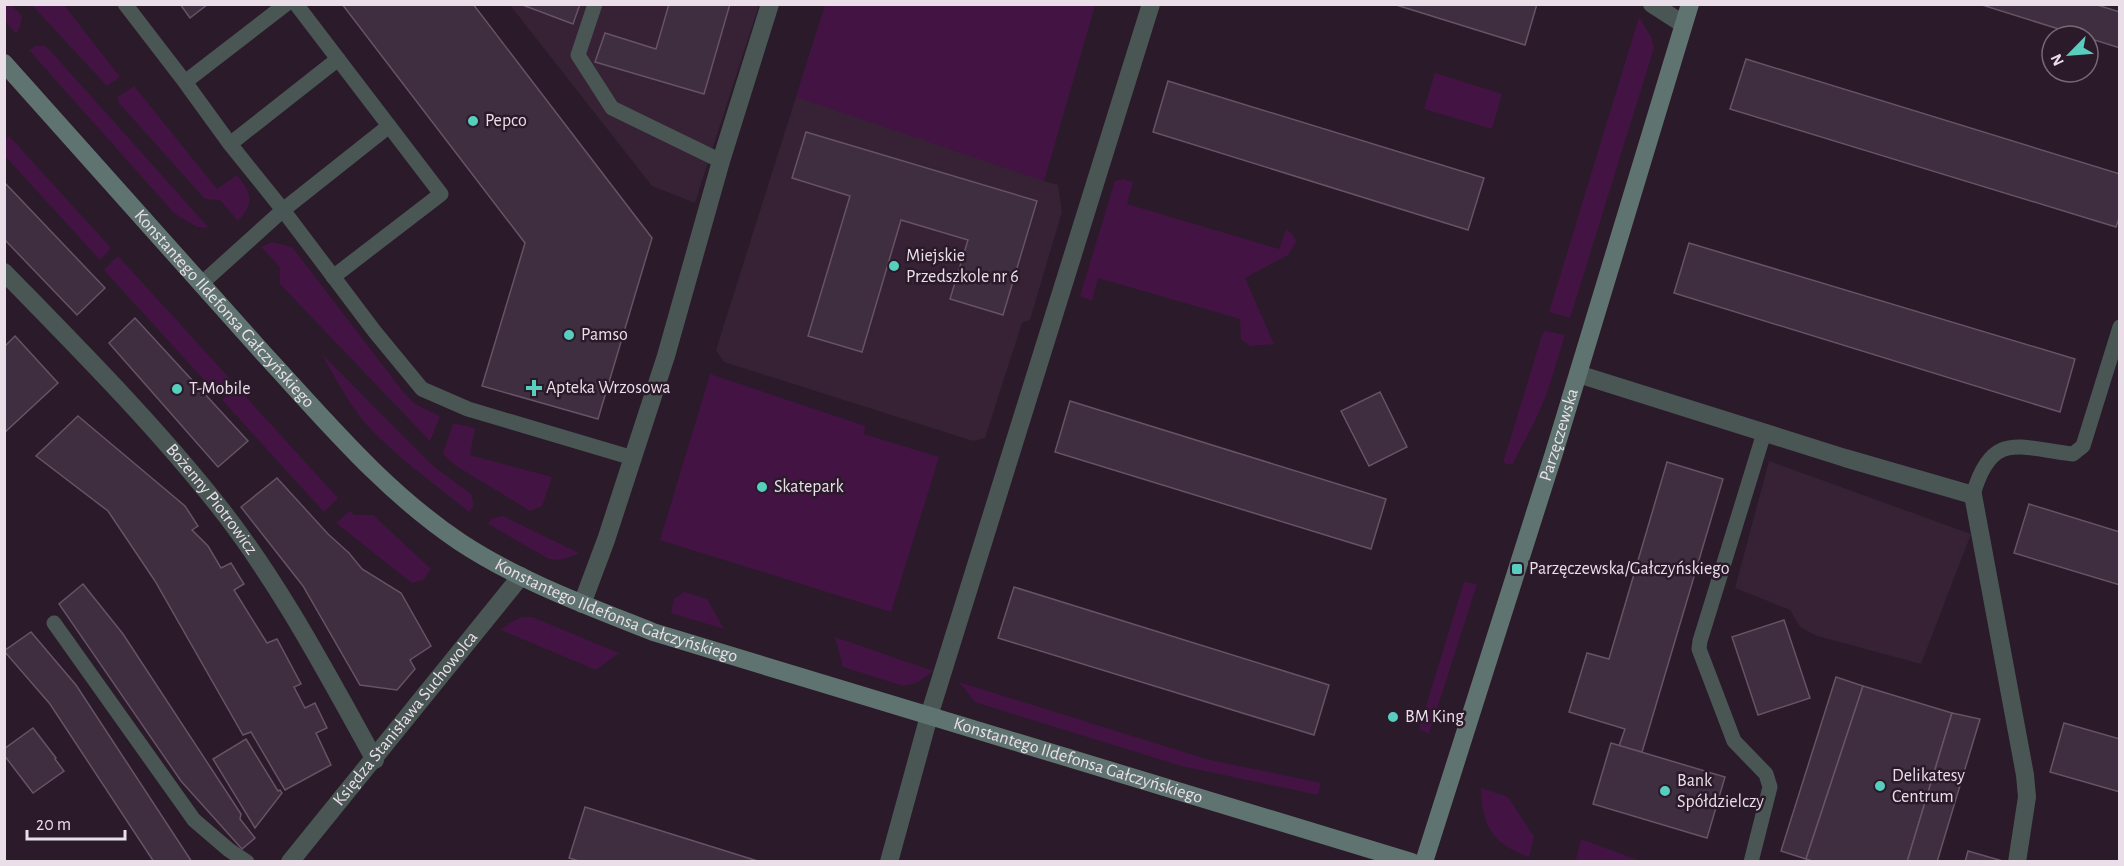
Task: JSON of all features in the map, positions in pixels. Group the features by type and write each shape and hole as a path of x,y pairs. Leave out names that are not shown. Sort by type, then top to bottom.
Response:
{"street":[{"path":"582,604 606,540 666,356 721,161 770,4"},
{"path":"889,861 929,716 1150,4"},
{"path":"1652,4 1683,24"},
{"name":"Parzęczewska","path":"1424,861 1578,374 1690,4"},
{"name":"Konstantego Ildefonsa Gałczyńskiego","path":"4,63 201,284 383,482 424,517 462,544 582,604 703,649 1412,861"},
{"name":"Bożenny Piotrowicz","path":"4,272 136,411 217,504 274,584 375,760"},
{"path":"1578,374 1845,458 1973,495 2025,775 2027,797 2017,861"},
{"name":"Księdza Stanisława Suchowolca","path":"290,861 375,760 522,576"}],"lane":[{"path":"125,4 375,332 422,389 468,409 633,458"},
{"path":"185,82 286,4"},
{"path":"296,4 441,194 333,277"},
{"path":"595,4 578,55 612,108 721,161"},
{"path":"230,144 338,59"},
{"path":"201,284 283,210 389,126"},
{"path":"1973,495 1979,474 1998,451 2018,446 2073,454 2083,446 2120,327"},
{"path":"1751,861 1770,787 1766,774 1734,741 1699,649 1764,432"},
{"path":"54,623 194,820 229,850 247,861"}],"shaded area":[{"path":"4,5 11,5 22,16 16,34 5,21"},
{"path":"32,5 64,5 120,77 107,86"},
{"path":"510,5 759,5 695,203 652,186"},
{"name":"Miejskie Przedszkole nr 6","path":"825,5 1095,5 1044,181 1058,185 1062,212 1030,320 1022,323 985,438 973,441 724,362 716,350"},
{"path":"825,5 1095,5 1044,181 796,97"},
{"path":"1639,17 1651,37 1654,48 1570,318 1549,312"},
{"path":"36,46 46,46 209,228 197,227 175,214 29,50"},
{"path":"1435,73 1502,94 1492,129 1424,109"},
{"path":"134,86 217,189 237,175 250,198 247,208 238,221 220,200 205,199 119,103 118,97"},
{"path":"9,136 111,248 100,260 5,156 5,140"},
{"path":"1123,179 1133,182 1127,204 1279,249 1286,229 1293,235 1296,242 1288,255 1245,278 1274,344 1250,346 1241,339 1240,319 1098,278 1092,301 1080,296 1115,181"},
{"path":"272,242 292,247 404,393 415,404 440,416 430,441 280,284 280,267 261,247"},
{"path":"118,256 230,379 216,393 104,270"},
{"path":"1545,331 1565,335 1547,393 1512,465 1503,463 1542,335"},
{"path":"321,353 433,466 471,494 474,506 469,512 403,459 366,424 348,399"},
{"name":"Skatepark","path":"710,374 865,426 864,434 939,457 891,612 660,540"},
{"path":"236,386 338,498 324,512 222,400"},
{"path":"453,423 475,428 470,455 552,477 542,506 530,511 456,466 443,454"},
{"path":"1769,461 1971,534 1921,664 1817,636 1800,627 1790,610 1735,588"},
{"path":"350,511 354,515 373,515 431,569 423,580 412,583 336,523"},
{"path":"503,516 579,553 564,559 549,559 488,524 491,519"},
{"path":"1464,582 1477,584 1429,734 1419,729"},
{"path":"684,592 707,599 724,629 671,613 674,599"},
{"path":"522,617 532,617 619,653 596,670 501,630"},
{"path":"835,637 933,671 917,683 903,686 843,667"},
{"path":"959,682 1206,759 1321,783 1318,795 1181,766 984,705 975,702"},
{"path":"1481,788 1508,797 1534,837 1529,857 1506,846 1492,832 1484,813"},
{"path":"1581,839 1641,861 1582,862 1576,859"}],"building":[{"path":"180,4 208,4 190,18"},
{"path":"342,4 473,4 652,238 598,419 482,386 525,243"},
{"path":"520,4 580,4 573,24"},
{"path":"669,4 730,4 704,94 595,62 605,33 656,49"},
{"path":"1393,4 1537,4 1525,45"},
{"path":"1979,4 2094,4 2120,12 2120,48 2100,42 2100,24 2043,24"},
{"path":"1746,59 2120,174 2120,215 2116,227 1730,109"},
{"path":"1168,81 1484,178 1468,230 1153,132"},
{"name":"Miejskie Przedszkole nr 6","path":"806,132 1037,201 1003,315 950,299 968,240 901,220 862,352 808,336 850,196 792,178"},
{"path":"4,182 105,288 77,315 4,239"},
{"path":"1689,243 2075,359 2060,412 1674,293"},
{"path":"135,318 248,441 218,467 109,343"},
{"path":"15,336 58,383 4,433 4,347"},
{"path":"1380,392 1407,447 1369,466 1341,411"},
{"path":"1070,401 1386,499 1371,549 1055,452"},
{"path":"78,416 185,506 198,526 192,530 208,546 221,568 231,563 244,584 234,590 267,643 277,639 301,684 294,687 305,708 315,703 327,728 316,733 331,765 285,790 251,732 243,735 155,581 108,511 36,456"},
{"path":"1667,462 1723,479 1642,752 1619,746 1625,729 1569,712 1587,653 1609,659"},
{"path":"277,478 362,569 401,593 431,646 410,660 415,669 397,690 360,685 303,586 241,507"},
{"path":"2029,504 2120,532 2120,585 2014,553"},
{"path":"83,584 123,634 241,814 240,819 255,838 242,849 181,781 59,604"},
{"path":"1014,587 1329,685 1314,735 998,638"},
{"path":"1784,620 1810,698 1758,715 1732,637"},
{"path":"31,632 76,685 192,862 154,862 50,704 4,651"},
{"path":"1836,677 1863,686 1806,859 1781,851"},
{"name":"Delikatesy Centrum","path":"1863,686 1952,713 1907,862 1815,862 1806,859"},
{"path":"1952,713 1980,719 1937,862 1907,862"},
{"path":"2064,723 2120,739 2120,792 2050,772"},
{"path":"33,728 64,771 33,793 4,755 4,749"},
{"path":"246,739 278,791 282,793 255,828 213,759"},
{"path":"1611,743 1725,777 1707,838 1593,804"},
{"path":"585,807 761,862 582,862 569,858"},
{"path":"1968,851 2006,862 1965,862"}],"place":[{"name":"Pepco","path":"473,121"},
{"name":"Miejskie Przedszkole nr 6","path":"894,266"},
{"name":"Pamso","path":"569,335"},
{"name":"Apteka Wrzosowa","path":"534,388"},
{"name":"T-Mobile","path":"177,389"},
{"name":"Skatepark","path":"762,487"},
{"name":"Parzęczewska/Gałczyńskiego","path":"1517,569"},
{"name":"BM King","path":"1393,717"},
{"name":"Delikatesy Centrum","path":"1880,786"},
{"name":"Bank Spółdzielczy","path":"1665,791"}]}
